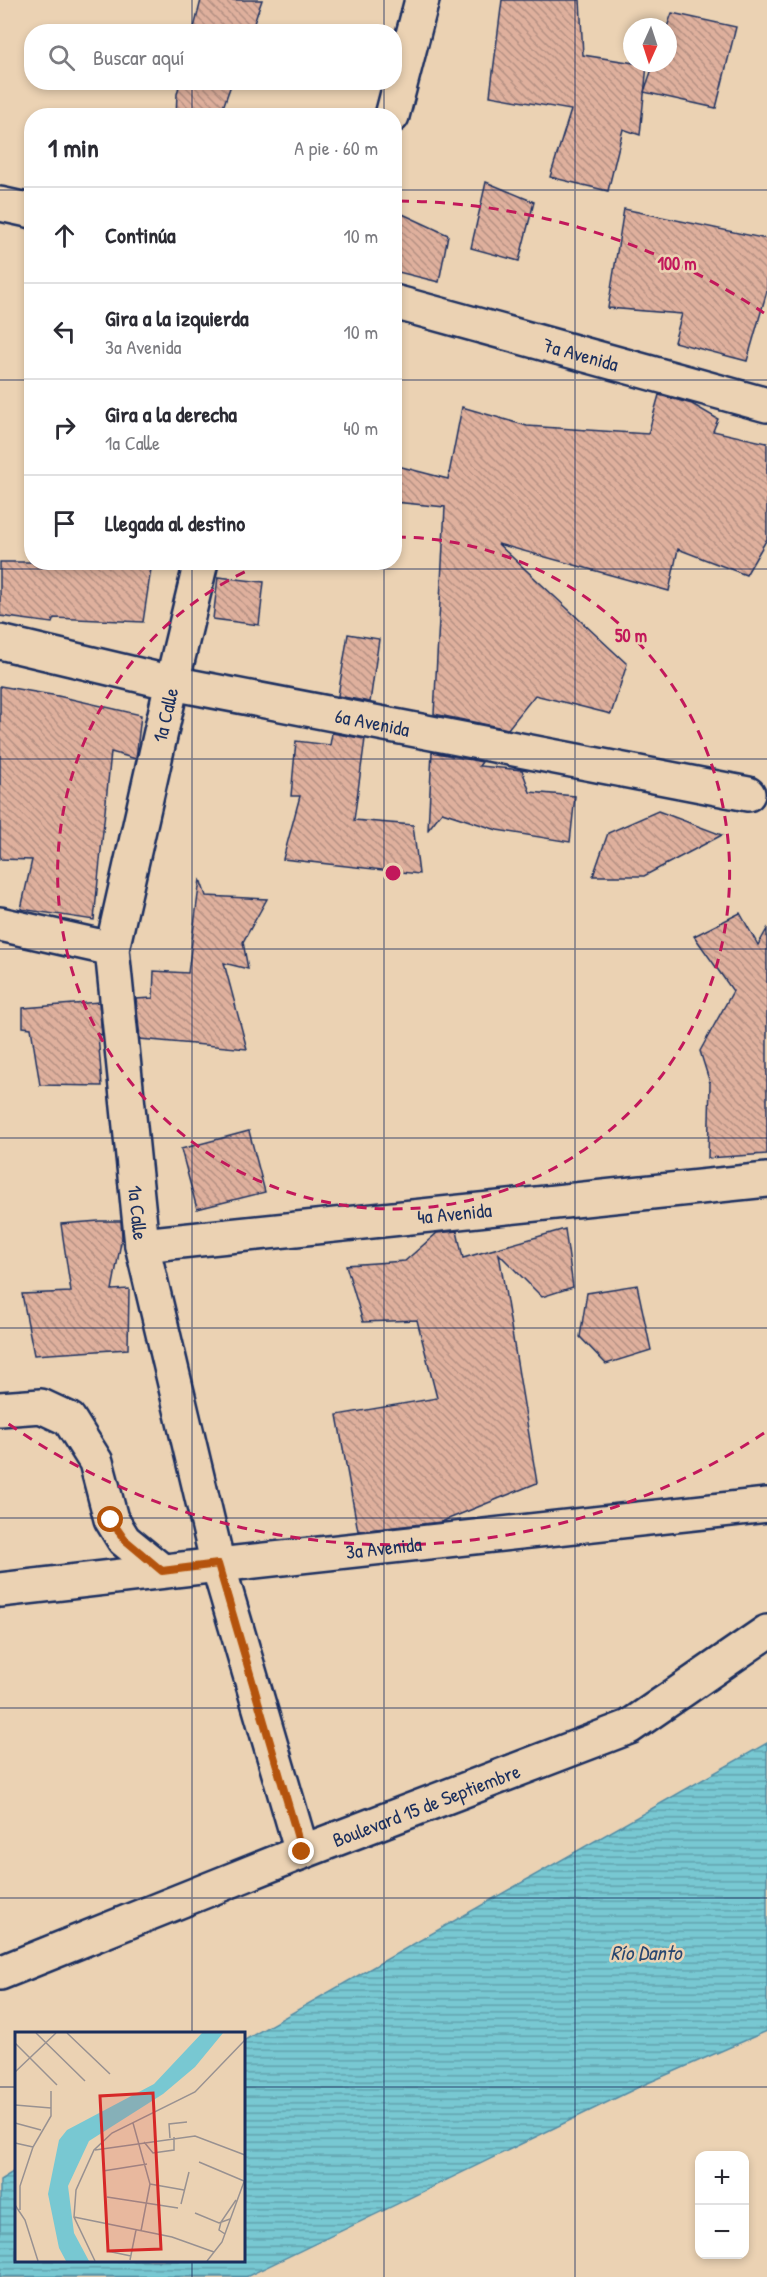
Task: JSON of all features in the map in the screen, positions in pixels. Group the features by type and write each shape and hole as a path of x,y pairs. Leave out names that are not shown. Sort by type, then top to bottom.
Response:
{"street":[{"path":"402,77 422,0"},
{"path":"394,108 399,90"},
{"path":"0,204 24,210"},
{"name":"7a Avenida","path":"402,304 767,405"},
{"name":"1a Calle","path":"199,570 112,949 142,1245 218,1564 302,1852"},
{"name":"6a Avenida","path":"0,642 172,683 748,794"},
{"path":"0,924 112,949"},
{"name":"4a Avenida","path":"142,1245 767,1180"},
{"path":"0,1409 41,1406 69,1419 96,1462 111,1520 124,1539 162,1571"},
{"name":"3a Avenida","path":"0,1590 218,1564 767,1505"},
{"name":"Boulevard 15 de Septiembre","path":"0,1972 302,1852 629,1727 767,1632"}],"water":[{"name":"Río Danto","path":"767,1743 767,2031 641,2086 246,2277 0,2277 0,2180 15,2171 15,2262 244,2262 244,2040"}],"building":[{"path":"201,0 262,0 254,24 195,24"},
{"path":"502,0 580,0 583,55 623,61 623,72 646,72 640,135 623,129 608,191 550,177 571,110 490,96"},
{"path":"672,13 736,27 716,108 644,92 651,72 677,72 677,18 670,18"},
{"path":"178,90 229,90 223,108 176,108"},
{"path":"486,182 534,202 519,261 471,248"},
{"path":"624,209 767,239 767,291 747,361 674,342 682,314 608,308"},
{"path":"402,214 448,235 439,282 402,273"},
{"path":"659,395 692,404 718,419 713,431 767,443 767,539 746,575 678,549 669,591 498,544 627,664 611,714 535,695 508,729 434,714 445,507 402,503 402,467 448,479 462,407 527,426 648,434"},
{"path":"0,562 24,562 24,570 151,570 143,622 54,618 52,623 0,616"},
{"path":"218,577 264,582 259,625 213,619"},
{"path":"348,634 379,639 370,702 338,696"},
{"path":"0,686 58,696 141,715 136,759 111,752 94,920 21,909 32,860 0,859"},
{"path":"332,733 365,739 354,820 413,825 419,874 283,859 300,796 291,796 296,741 330,745"},
{"path":"432,752 482,762 479,766 522,770 530,792 575,796 570,842 497,830 442,812 428,830"},
{"path":"658,811 722,835 644,876 593,876 608,833"},
{"path":"200,879 206,896 267,899 243,942 248,969 224,963 247,1049 140,1039 136,999 153,998 154,971 188,973"},
{"path":"740,913 758,945 767,929 767,1154 708,1158 710,1083 700,1051 733,991 694,936"},
{"path":"99,1002 102,1035 98,1034 102,1086 40,1085 31,1028 23,1027 23,1008"},
{"path":"249,1131 265,1192 197,1209 181,1149"},
{"path":"121,1221 122,1237 112,1290 129,1289 128,1349 34,1355 22,1294 71,1292 61,1224"},
{"path":"565,1229 573,1287 542,1297 499,1254 537,1483 441,1522 358,1531 337,1415 437,1398 417,1320 363,1322 346,1265 405,1261 437,1233 457,1231 463,1258"},
{"path":"637,1285 651,1350 606,1364 580,1337 587,1293"}],"route":[{"path":"111,1520 124,1539 162,1571 218,1564 302,1852"}]}
